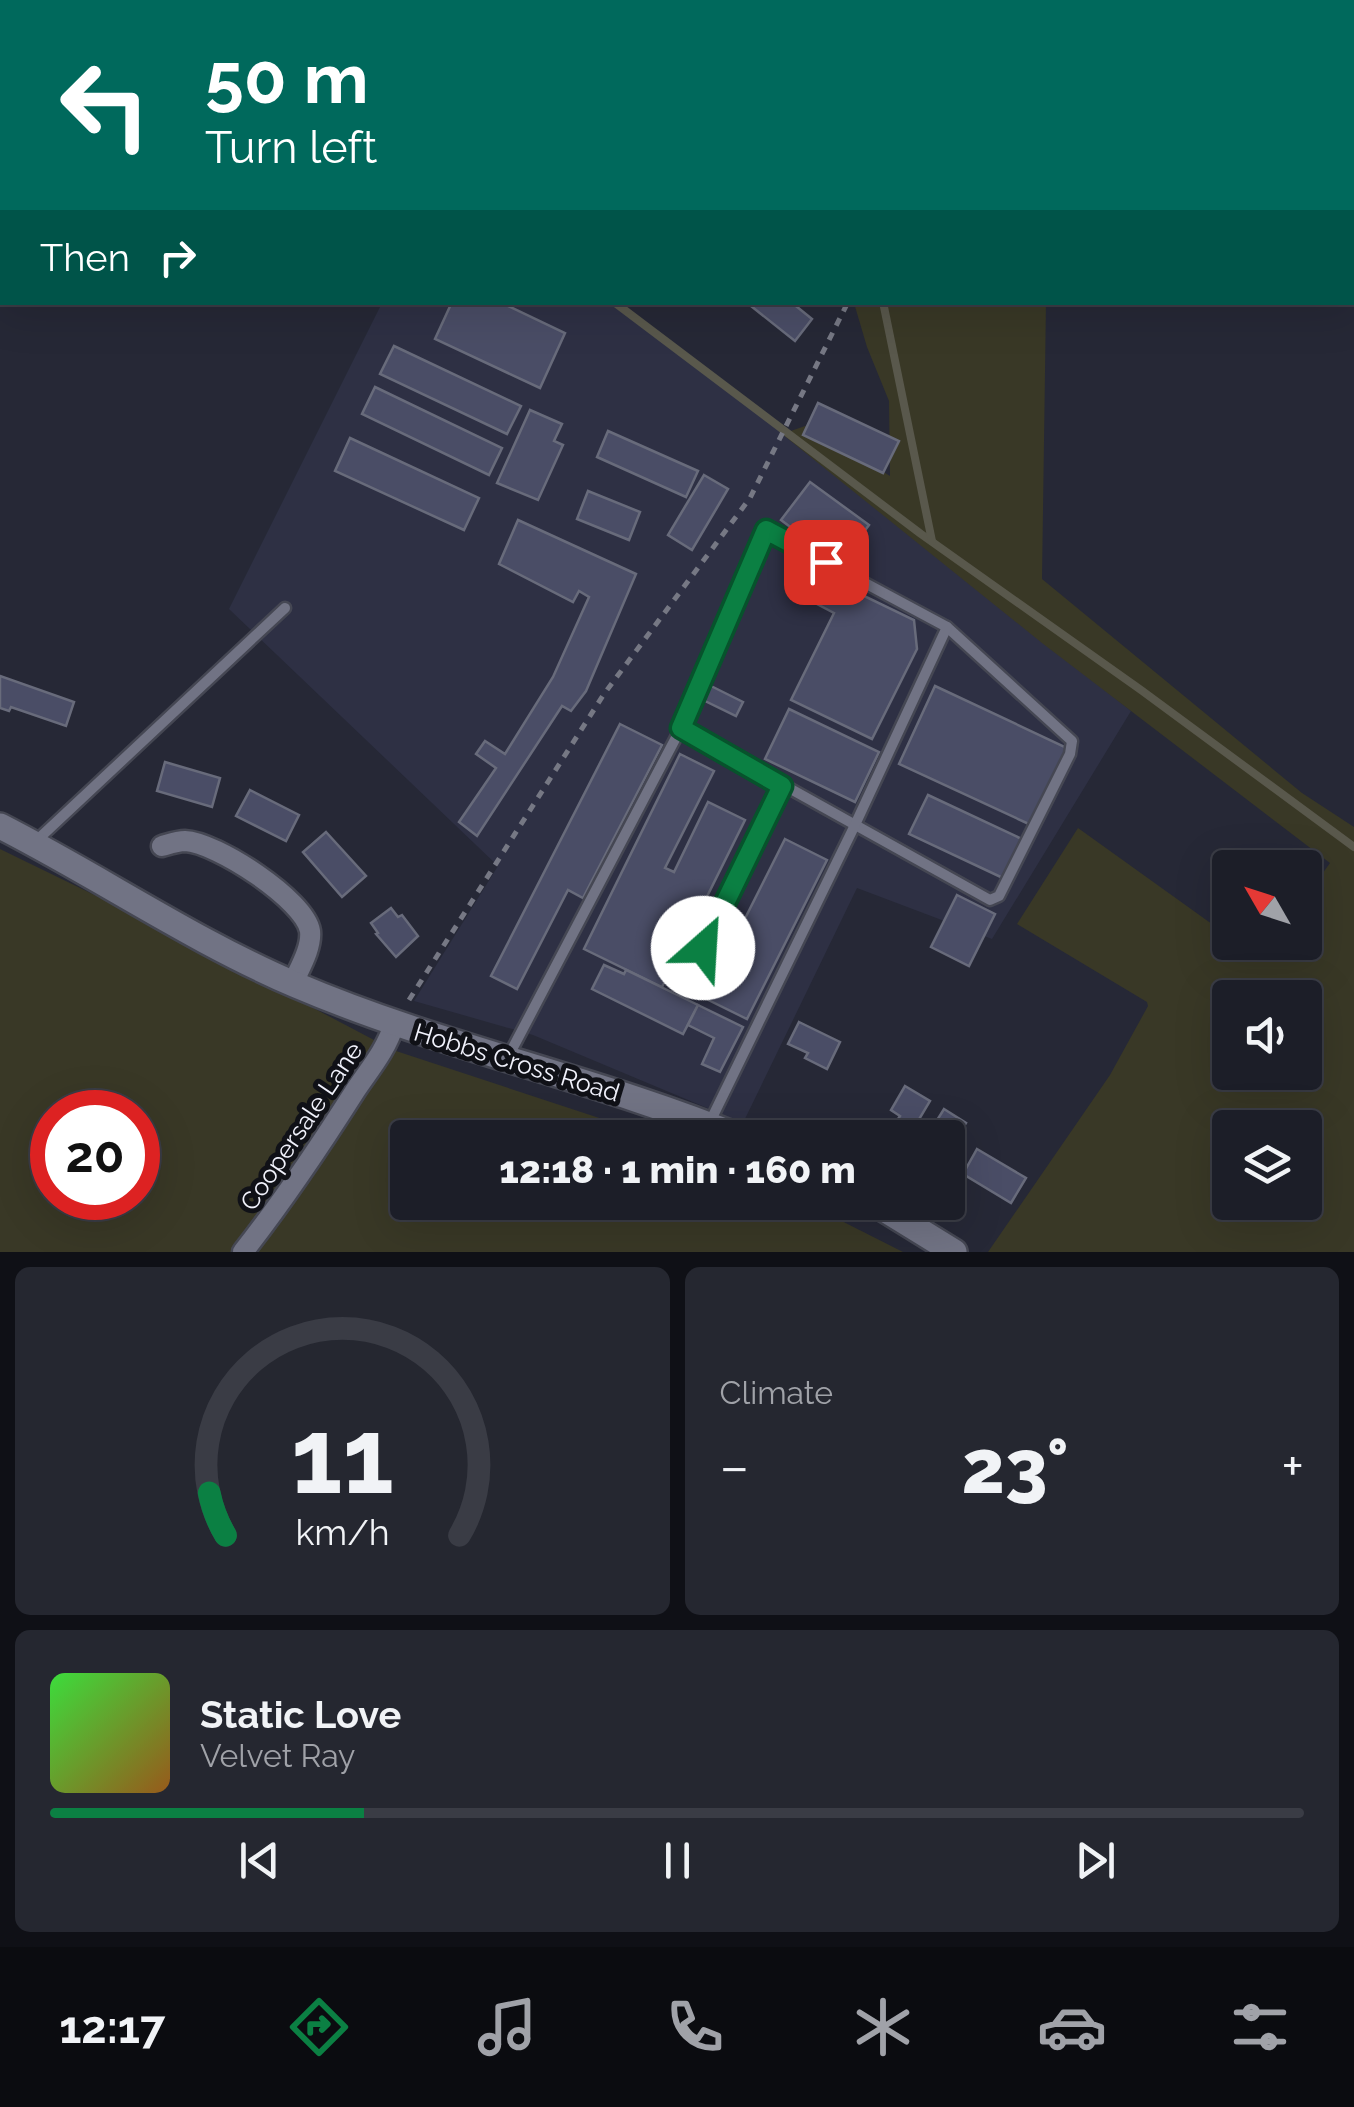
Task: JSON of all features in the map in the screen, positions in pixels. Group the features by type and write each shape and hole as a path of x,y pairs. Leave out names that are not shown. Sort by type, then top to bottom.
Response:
{"street":[{"name":"Hobbs Cross Road","path":"0,826 188,931 293,984 394,1024 563,1074 696,1120"},
{"path":"162,846 185,841 224,854 266,882 303,915 310,932 293,984"},
{"name":"Coopersale Lane","path":"244,1252 344,1110 390,1039 394,1024"},
{"path":"902,1220 954,1252"}],"lane":[{"path":"507,1060 681,728 766,530 947,627 1072,742 1070,754 999,896 990,900 681,728"},
{"path":"34,843 284,608"},
{"path":"710,1120 947,627"},
{"path":"703,948 782,786"}],"path":[{"path":"394,1024 604,694 750,498 846,305"}],"shaded area":[{"path":"381,305 625,308 1131,711 992,939 857,888 744,1120 736,1120 533,1035 414,1001 498,866 229,609"},
{"path":"855,305 1046,305 1042,579 1302,793 1354,827 1354,1252 988,1252 1110,1075 1148,1006 1017,924 1078,828 1212,924 1212,960 1322,960 1322,874 1330,863 1322,857 1322,850 1313,850 1042,643 782,434 808,425 890,476 889,401"},
{"path":"0,849 152,923 393,1050 605,1120 390,1120 390,1220 840,1220 903,1252 0,1252"}],"building":[{"path":"451,305 506,305 565,333 540,388 435,339"},
{"path":"750,305 795,305 812,319 795,341"},
{"path":"394,346 521,406 507,434 380,374"},
{"path":"375,387 502,448 489,475 362,414"},
{"path":"818,403 899,441 883,473 803,435"},
{"path":"530,410 562,424 554,441 563,445 538,500 497,483"},
{"path":"608,431 698,471 686,497 597,457"},
{"path":"350,438 479,498 464,530 335,471"},
{"path":"704,475 728,489 692,550 668,535"},
{"path":"810,482 869,525 840,564 781,520"},
{"path":"588,491 640,512 629,540 577,519"},
{"path":"518,520 636,574 586,691 571,711 562,706 477,836 459,822 496,768 476,754 485,741 505,754 553,677 589,597 579,591 573,602 499,564"},
{"path":"831,580 914,620 917,649 872,739 791,700 834,613 817,604"},
{"path":"0,676 74,702 66,726 11,707 9,711 0,708"},
{"path":"709,685 743,702 736,716 701,699"},
{"path":"935,686 1067,748 1031,825 899,764"},
{"path":"789,709 879,752 855,802 765,759"},
{"path":"620,724 662,745 583,898 568,890 517,989 491,976"},
{"path":"680,754 714,771 665,868 674,872 708,802 745,820 662,987 584,949"},
{"path":"165,762 220,778 212,807 157,791"},
{"path":"250,790 299,815 286,841 236,816"},
{"path":"928,795 1024,840 1005,879 909,834"},
{"path":"326,832 366,876 342,897 303,852"},
{"path":"785,839 827,860 747,1019 678,985 686,969 713,982"},
{"path":"957,895 995,914 969,966 931,947"},
{"path":"391,908 398,917 402,915 418,936 396,957 371,923"},
{"path":"604,965 624,974 626,970 698,1005 683,1034 592,989"},
{"path":"698,1005 743,1027 720,1072 702,1064 714,1038 688,1025"},
{"path":"799,1022 840,1042 827,1069 805,1058 808,1053 788,1044"},
{"path":"905,1086 930,1101 919,1120 897,1120 900,1116 891,1110"},
{"path":"944,1109 961,1120 937,1120"},
{"path":"977,1149 1026,1178 1011,1203 965,1175"}],"waterway":[{"path":"618,305 921,534 1354,847"},
{"path":"884,305 932,541"}],"route":[{"path":"703,948 782,786 681,728 766,530 826,562"}]}
